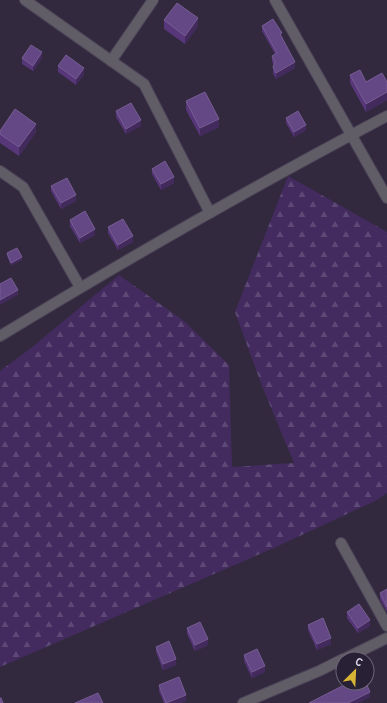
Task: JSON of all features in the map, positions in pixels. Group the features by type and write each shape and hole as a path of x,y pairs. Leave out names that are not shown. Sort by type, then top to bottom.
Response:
{"street":[{"path":"25,0 144,84 210,213"},
{"path":"111,61 153,0"},
{"path":"274,0 387,198"},
{"path":"0,336 80,287 210,213 387,116"},
{"path":"0,171 23,187 80,287"},
{"path":"342,543 387,626"},
{"path":"360,651 387,638"},
{"path":"243,703 335,663"}],"green space":[{"path":"288,176 387,232 387,493 375,501 276,547 0,667 0,371 31,348 119,275 184,321 229,365 232,467 294,463 262,386 235,312"}],"building":[{"path":"177,3 198,18 185,36 164,20"},
{"path":"273,19 282,33 280,34 295,62 276,73 273,67 275,62 272,56 277,53 262,26"},
{"path":"31,45 42,52 33,66 22,58"},
{"path":"66,55 84,68 76,79 58,66"},
{"path":"360,70 366,82 382,73 387,82 387,92 366,104 350,75"},
{"path":"205,92 219,119 200,128 186,101"},
{"path":"131,103 141,120 126,129 116,111"},
{"path":"15,109 36,124 19,147 0,134 0,131"},
{"path":"298,111 306,125 294,132 286,118"},
{"path":"165,161 174,177 161,184 152,169"},
{"path":"67,178 76,195 61,203 51,186"},
{"path":"85,211 95,229 80,238 70,220"},
{"path":"123,219 133,236 118,245 108,227"},
{"path":"17,248 22,257 11,263 7,253"},
{"path":"11,278 18,290 0,300 0,284"},
{"path":"387,589 387,607 380,593"},
{"path":"359,604 370,620 358,628 347,612"},
{"path":"323,618 331,638 317,644 308,625"},
{"path":"200,622 208,639 195,645 187,628"},
{"path":"169,641 176,659 163,664 156,647"},
{"path":"257,649 265,666 252,672 244,655"},
{"path":"179,677 186,695 166,703 159,685"},
{"path":"335,690 335,691 370,692 348,703 309,703"},
{"path":"98,693 103,703 75,703"}]}
